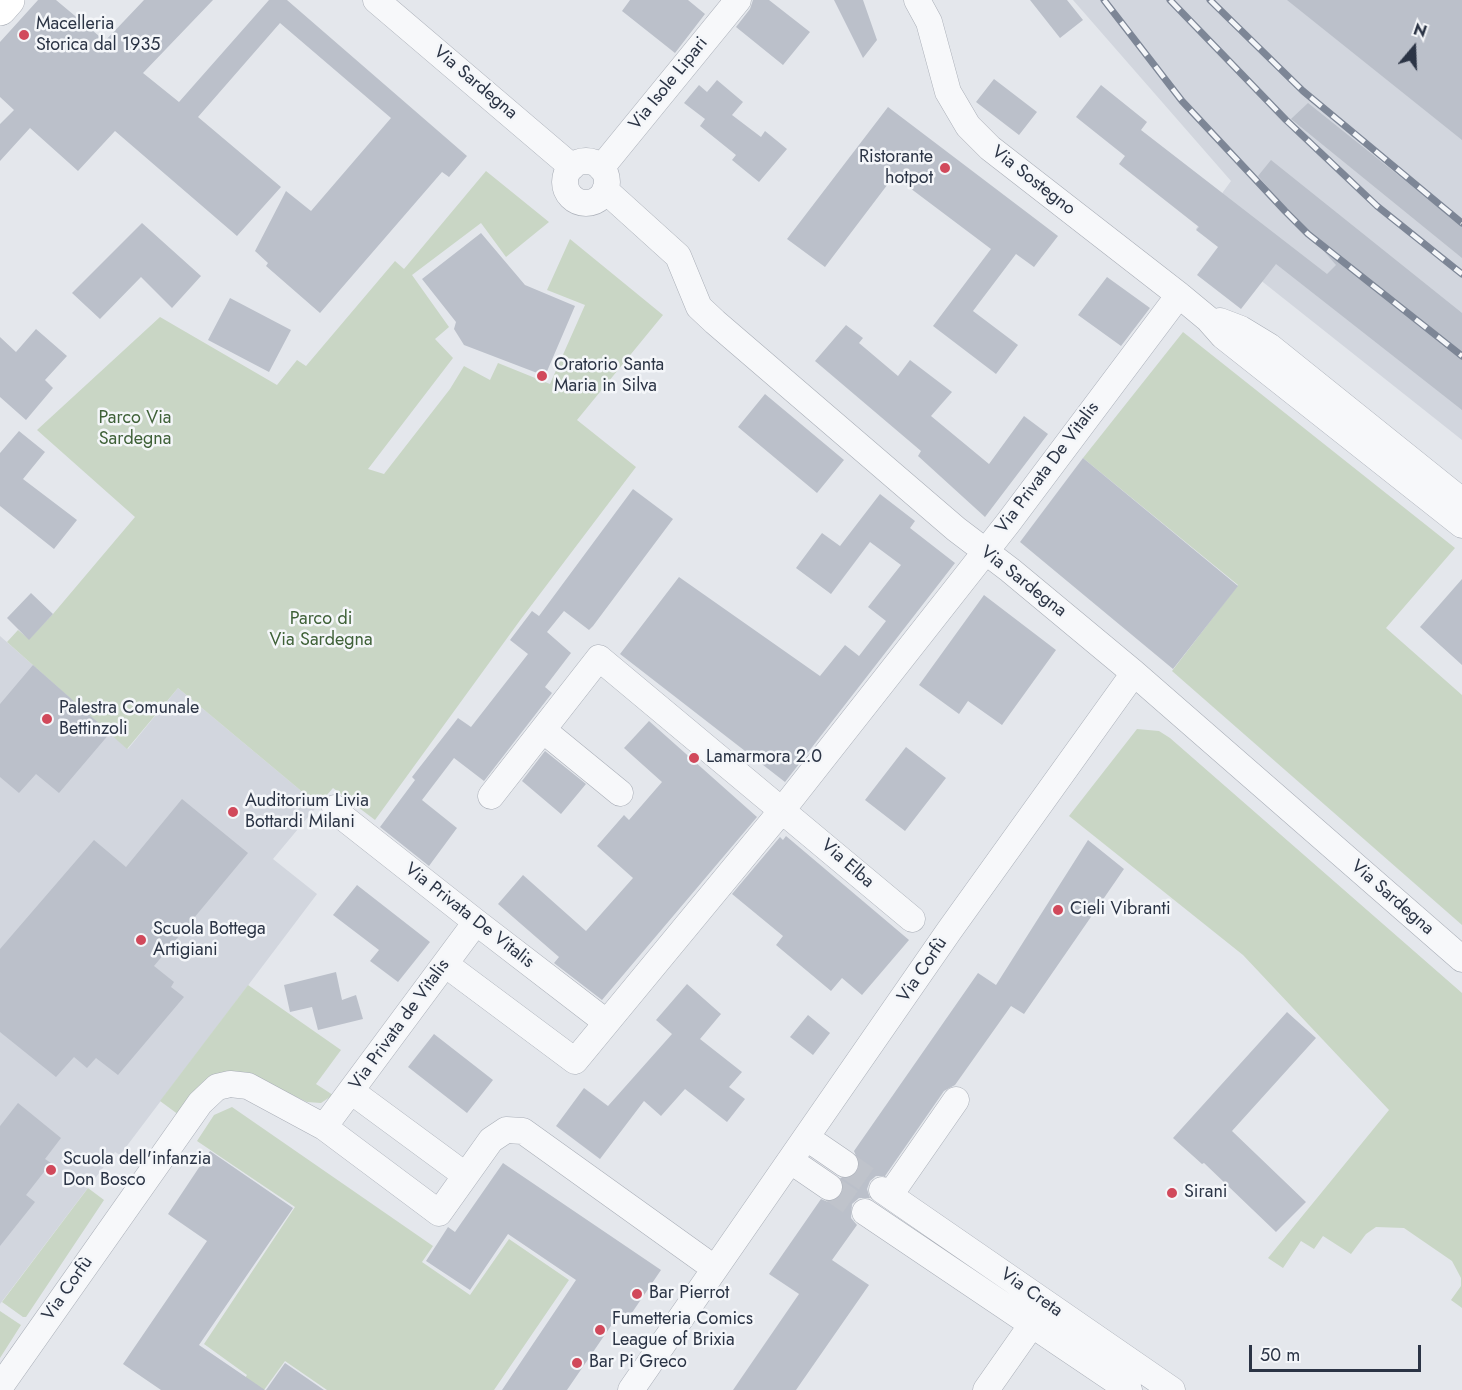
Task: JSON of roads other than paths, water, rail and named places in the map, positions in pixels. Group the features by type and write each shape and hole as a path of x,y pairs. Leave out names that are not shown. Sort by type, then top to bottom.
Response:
{"main road":[{"path":"0,9 8,0"}],"street":[{"name":"Via Sardegna","path":"376,0 572,168"},
{"name":"Via Isole Lipari","path":"603,179 738,0"},
{"name":"Via Sostegno","path":"916,0 929,22 948,92 968,126 990,147 1179,295 1208,319 1223,336 1462,525"},
{"path":"584,162 593,163 603,179 594,201 579,202 573,198 566,185 567,172 572,168 584,162"},
{"name":"Via Sardegna","path":"603,179 678,256 699,307 984,552 1010,570 1134,673 1462,959"},
{"name":"Via Privata De Vitalis","path":"445,964 575,1061 783,809 984,552 1179,295"},
{"name":"Via Sostegno","path":"1208,319 1241,329 1269,346 1462,501"},
{"path":"491,796 599,657 783,809"},
{"name":"Via Corfù","path":"631,1390 949,931 1134,673"},
{"path":"543,730 620,793"},
{"name":"Via Privata De Vitalis","path":"335,808 344,818 606,1022"},
{"name":"Via Elba","path":"783,809 912,918"},
{"name":"Via Privata de Vitalis","path":"324,1127 476,922"},
{"name":"Via Corfù","path":"0,1388 137,1190 200,1103 217,1087 230,1084 248,1086 324,1127"},
{"name":"Via Privata De Vitalis","path":"351,1091 465,1175"},
{"name":"Via Creta","path":"956,1100 886,1192 1172,1390"},
{"path":"324,1127 439,1213 491,1140 506,1130 523,1131 714,1268"},
{"path":"807,1138 845,1164"},
{"path":"791,1161 829,1187"},
{"name":"Via Creta","path":"866,1212 1130,1390"},
{"path":"986,1390 1033,1323 1038,1298"}],"tunnel":[{"path":"845,1164 882,1190"},
{"path":"829,1187 865,1212"}],"railway":[{"path":"1104,0 1182,101 1308,234 1462,356"},
{"path":"1170,0 1286,120 1377,206 1462,274"},
{"path":"1210,0 1303,91 1462,223"}],"place":[{"name":"Macelleria Storica dal 1935","path":"24,35"},
{"name":"Ristorante hotpot","path":"945,168"},
{"name":"Oratorio Santa Maria in Silva","path":"542,376"},
{"name":"Palestra Comunale Bettinzoli","path":"47,719"},
{"name":"Lamarmora 2.0","path":"694,758"},
{"name":"Auditorium Livia Bottardi Milani","path":"233,812"},
{"name":"Cieli Vibranti","path":"1058,910"},
{"name":"Scuola Bottega Artigiani","path":"141,940"},
{"name":"Scuola dell'infanzia Don Bosco","path":"51,1170"},
{"name":"Sirani","path":"1172,1193"},
{"name":"Bar Pierrot","path":"637,1294"},
{"name":"Fumetteria Comics League of Brixia","path":"600,1330"},
{"name":"Bar Pi Greco","path":"577,1363"}],"park label":[{"name":"Parco Via Sardegna","path":"135,429"},
{"name":"Parco di Via Sardegna","path":"321,630"}]}
